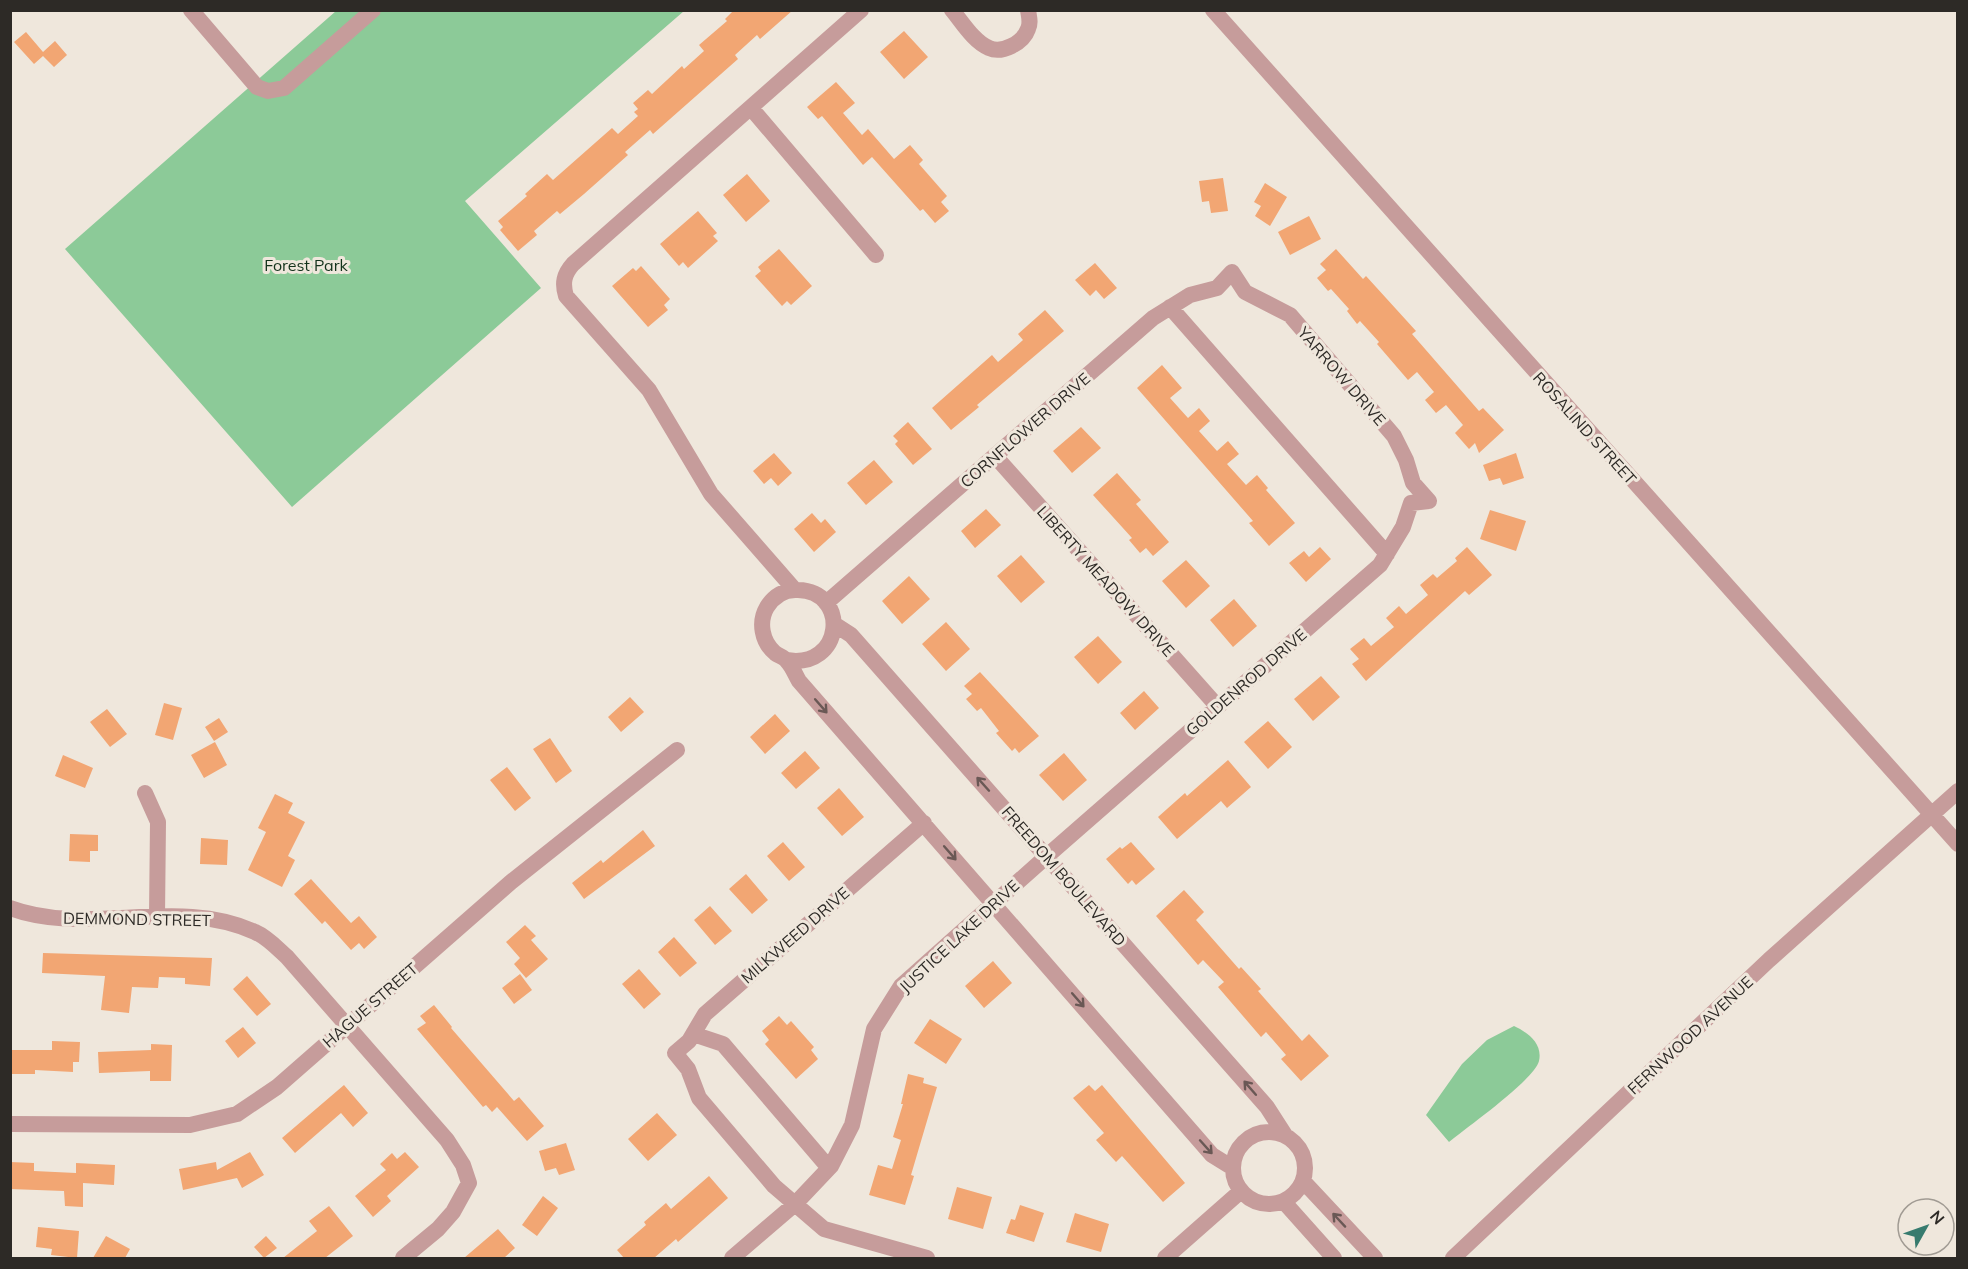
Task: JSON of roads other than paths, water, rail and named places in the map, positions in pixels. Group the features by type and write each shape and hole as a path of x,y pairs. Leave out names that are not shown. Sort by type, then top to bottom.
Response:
{"street":[{"path":"191,10 257,87 268,91 284,88 373,10"},
{"path":"794,589 711,494 649,390 566,296 564,279 566,272 573,264 861,10"},
{"path":"952,10 983,44 990,49 998,50 1014,45 1026,34 1030,22 1028,10"},
{"name":"ROSALIND STREET","path":"1213,10 1958,844"},
{"path":"751,108 876,255"},
{"name":"CORNFLOWER DRIVE","path":"826,603 1153,318 1190,295 1217,288 1232,272"},
{"name":"YARROW DRIVE","path":"1232,272 1245,292 1290,315 1394,436 1406,460 1413,483 1429,501"},
{"path":"1170,307 1387,554"},
{"name":"LIBERTY MEADOW DRIVE","path":"995,456 1218,707"},
{"name":"GOLDENROD DRIVE","path":"1047,856 1380,564 1403,527 1411,503 1429,501"},
{"path":"794,589 806,590 817,595 826,603 832,613 833,636 820,655 798,662 786,660 768,645 763,634 762,622 765,610 772,600 794,589"},
{"name":"FREEDOM BOULEVARD","path":"834,624 851,635 1047,856 1267,1107 1285,1135"},
{"path":"786,660 799,681 1212,1155 1233,1168"},
{"name":"HAGUE STREET","path":"10,1124 190,1125 237,1114 277,1087 511,882 677,750"},
{"name":"FERNWOOD AVENUE","path":"1453,1258 1769,960 1958,791"},
{"path":"145,793 158,822 157,916"},
{"name":"MILKWEED DRIVE","path":"795,1204 774,1186 699,1098 688,1069 675,1053 689,1041 705,1014 924,823"},
{"name":"JUSTICE LAKE DRIVE","path":"732,1258 795,1204 829,1168 852,1125 874,1029 901,986 1047,856"},
{"name":"DEMMOND STREET","path":"10,908 25,914 71,919 157,916 216,919 257,932 287,957 447,1140 464,1165 469,1183 453,1212 438,1229 403,1258"},
{"path":"693,1034 723,1044 829,1168"},
{"path":"1261,1132 1285,1135 1295,1142 1302,1152 1305,1163 1303,1181 1294,1195 1284,1202 1260,1203 1241,1191 1235,1180 1233,1168 1238,1150 1250,1137 1261,1132"},
{"path":"1303,1181 1375,1258"},
{"path":"1165,1258 1241,1191"},
{"path":"1284,1202 1334,1258"},
{"path":"795,1204 824,1229 927,1258"}],"park label":[{"name":"Forest Park","path":"306,265"}]}
